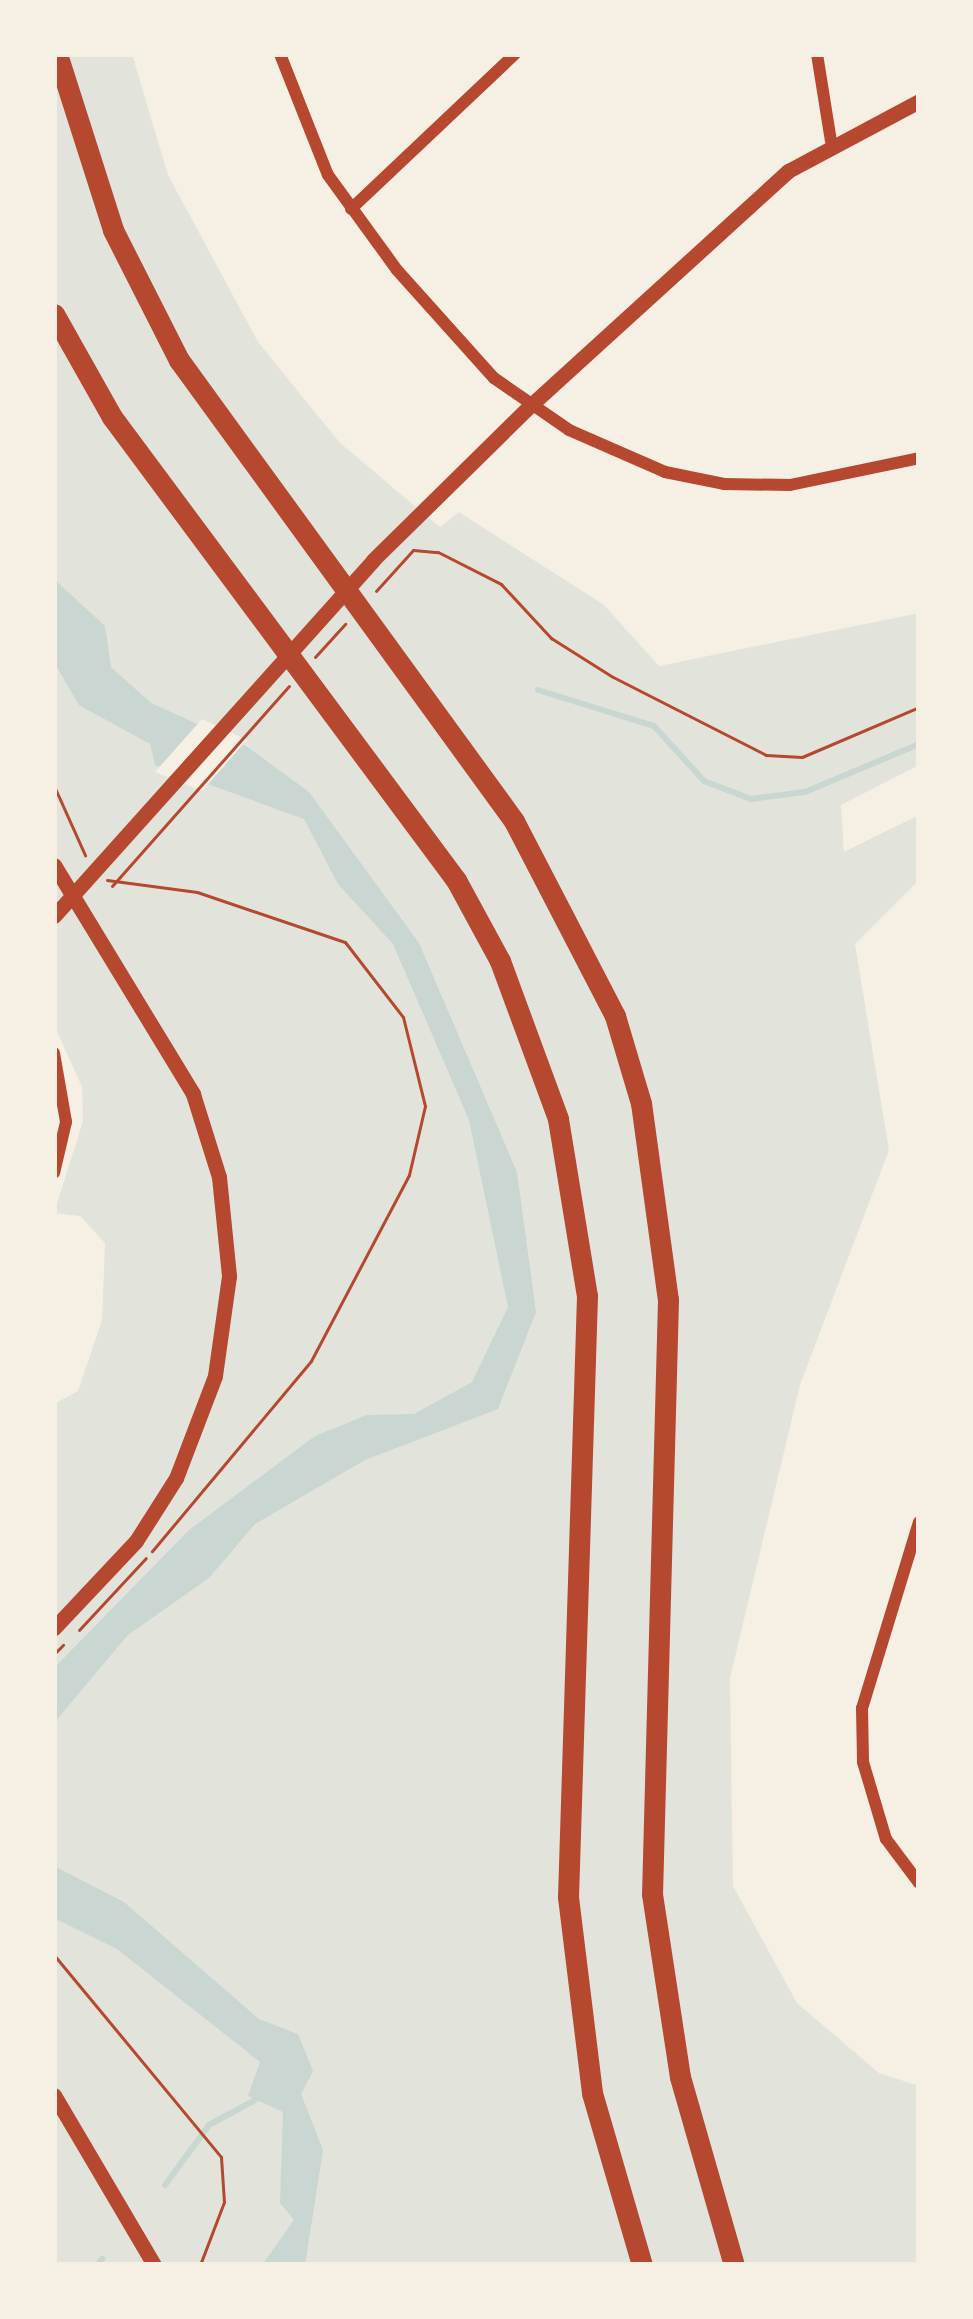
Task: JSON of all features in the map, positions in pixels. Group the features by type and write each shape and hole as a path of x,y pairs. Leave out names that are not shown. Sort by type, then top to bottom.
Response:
{"highway":[{"path":"57,54 81,149 142,291 316,556 373,630 573,920 641,1103 668,1300 652,1894 680,2077 734,2265"},
{"path":"54,314 112,417 320,689 500,961 558,1119 577,1212 588,1400 568,1897 592,2093 642,2265"}],"street":[{"path":"280,54 352,209 494,378 532,404 665,472 724,484 790,485 919,458"},
{"path":"352,209 515,54"},
{"path":"817,54 831,141"},
{"path":"54,916 279,664 532,404 748,203 831,141 919,101"},
{"path":"54,865 194,1094 219,1178 229,1276 215,1376 176,1478 136,1541 54,1628"},
{"path":"54,1053 66,1121 54,1173"},
{"path":"919,1522 862,1708 863,1762 886,1839 919,1882"},
{"path":"54,2095 154,2265"}],"path":[{"path":"370,598 413,550 438,552 501,584 582,658 766,755 802,757 919,707"},
{"path":"311,662 355,614"},
{"path":"54,1654 295,1385 396,1202 423,1126 408,1028 345,942 173,886 112,886 297,678"},
{"path":"54,786 82,853"},
{"path":"54,1955 214,2146 226,2182 200,2265"}],"shaded area":[{"path":"54,54 132,54 168,175 258,342 340,443 440,527 459,512 604,605 659,666 919,613 919,765 841,805 844,852 919,815 919,880 855,944 889,1150 800,1385 730,1678 733,1886 797,2003 879,2073 919,2086 919,2265 54,2265 54,1404 78,1391 102,1320 105,1243 80,1216 54,1213 83,1121 82,1087 54,1025"},
{"path":"54,579 105,626 111,667 151,703 246,746 309,792 419,943 517,1172 536,1312 498,1409 365,1460 255,1524 209,1578 128,1635 54,1723 54,1668 189,1530 315,1436 367,1415 414,1414 472,1382 508,1307 469,1120 393,944 338,884 304,819 155,765 150,744 79,705 54,662"},
{"path":"54,1866 124,1902 259,2019 298,2034 313,2071 301,2094 323,2150 305,2265 262,2265 294,2220 280,2203 283,2112 248,2096 260,2062 117,1949 54,1918"}],"pier":[{"path":"202,719 247,740 202,791 155,772"}],"waterway":[{"path":"538,690 654,726 704,781 751,799 805,792 919,744"},
{"path":"165,2185 209,2125 255,2100"},
{"path":"97,2265 102,2259"}]}
